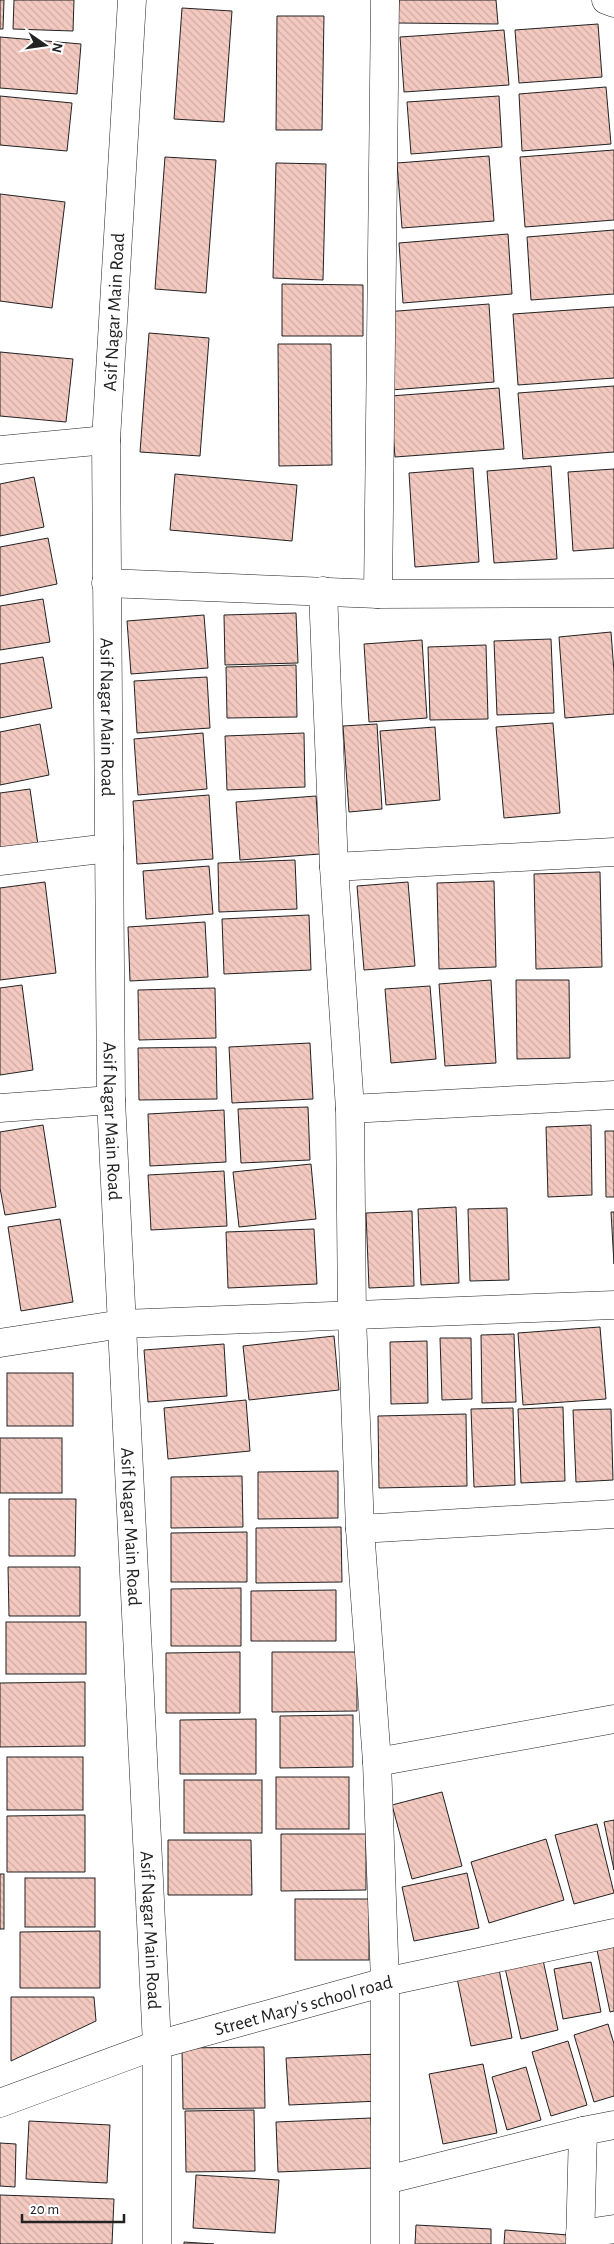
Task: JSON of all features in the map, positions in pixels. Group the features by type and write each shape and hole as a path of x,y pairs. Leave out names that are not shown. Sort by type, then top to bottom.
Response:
{"street":[{"name":"Asif Nagar Main Road","path":"132,0 106,440 108,848 111,1100 157,2045 157,2244"},
{"path":"378,594 385,0"},
{"path":"606,0 614,3"},
{"path":"0,450 106,440"},
{"path":"106,583 378,594 614,593"},
{"path":"323,591 334,867 350,1109 352,1316 360,1529 376,1762 385,1982 385,2244"},
{"path":"0,861 108,848"},
{"path":"334,867 614,852"},
{"path":"350,1109 614,1095"},
{"path":"0,1108 111,1100"},
{"path":"0,1344 122,1324 614,1304"},
{"path":"360,1529 614,1514"},
{"path":"376,1762 614,1719"},
{"name":"Street Mary's school road","path":"0,2103 157,2045 385,1982 614,1933"},
{"path":"386,2180 583,2130 614,2125"},
{"path":"583,2130 580,2239 614,2228"}],"building":[{"path":"0,0 4,0 3,29 0,29"},
{"path":"14,0 74,0 73,31 13,29"},
{"path":"399,0 496,0 498,24 398,23"},
{"path":"182,8 232,11 224,122 174,119"},
{"path":"277,16 324,16 322,130 276,130"},
{"path":"598,24 602,77 519,83 515,30"},
{"path":"504,30 509,85 404,92 400,37"},
{"path":"0,37 81,44 77,94 0,88"},
{"path":"606,87 611,144 522,151 519,94"},
{"path":"0,96 72,103 67,151 0,145"},
{"path":"499,96 502,147 411,154 407,102"},
{"path":"614,150 614,220 525,227 520,157"},
{"path":"489,156 494,221 402,228 397,163"},
{"path":"165,157 216,160 206,293 155,289"},
{"path":"276,163 326,164 323,280 273,278"},
{"path":"0,194 65,202 52,308 0,301"},
{"path":"614,230 614,294 531,300 527,237"},
{"path":"508,234 512,294 403,303 399,243"},
{"path":"282,284 363,285 363,336 282,336"},
{"path":"489,304 494,382 391,390 385,312"},
{"path":"614,307 614,378 518,385 513,314"},
{"path":"149,333 209,338 200,456 140,452"},
{"path":"278,344 331,344 332,465 279,466"},
{"path":"0,352 73,359 66,422 0,416"},
{"path":"614,386 614,452 523,459 518,393"},
{"path":"499,388 504,449 395,457 390,396"},
{"path":"551,466 557,559 494,563 487,471"},
{"path":"473,468 479,562 415,567 409,473"},
{"path":"614,469 614,548 573,551 568,472"},
{"path":"175,474 297,485 292,541 170,530"},
{"path":"34,477 44,527 0,536 0,484"},
{"path":"48,538 57,584 0,596 0,547"},
{"path":"43,599 50,642 0,650 0,606"},
{"path":"296,613 298,663 225,665 224,615"},
{"path":"204,615 208,668 131,674 127,621"},
{"path":"611,632 614,672 614,714 565,718 559,637"},
{"path":"551,639 554,713 497,715 494,641"},
{"path":"422,640 427,718 369,722 364,644"},
{"path":"486,645 488,719 430,720 428,647"},
{"path":"43,657 52,708 0,718 0,664"},
{"path":"296,665 297,717 227,718 226,667"},
{"path":"207,677 210,728 137,733 134,681"},
{"path":"553,723 560,813 504,818 496,727"},
{"path":"40,724 49,775 0,785 0,732"},
{"path":"377,724 382,809 349,812 343,726"},
{"path":"435,727 440,800 386,805 380,731"},
{"path":"203,733 207,789 138,795 134,739"},
{"path":"304,733 305,787 227,790 225,736"},
{"path":"30,789 38,845 0,850 0,793"},
{"path":"209,795 213,859 137,864 133,801"},
{"path":"316,796 320,854 240,860 236,802"},
{"path":"295,860 297,909 219,912 218,863"},
{"path":"209,866 213,914 146,919 143,871"},
{"path":"600,872 602,967 536,969 534,874"},
{"path":"494,881 496,967 439,969 437,883"},
{"path":"45,882 56,973 0,980 0,888"},
{"path":"408,882 415,966 364,970 357,886"},
{"path":"309,915 311,970 224,974 222,919"},
{"path":"205,922 208,977 130,981 128,927"},
{"path":"491,980 496,1063 445,1066 439,984"},
{"path":"516,980 569,980 570,1058 517,1059"},
{"path":"22,985 33,1070 0,1075 0,988"},
{"path":"430,986 436,1059 391,1063 385,989"},
{"path":"215,988 216,1038 139,1040 138,990"},
{"path":"310,1043 313,1099 232,1103 229,1047"},
{"path":"216,1047 217,1099 139,1100 138,1048"},
{"path":"308,1107 310,1160 241,1163 238,1109"},
{"path":"224,1110 226,1162 150,1166 148,1114"},
{"path":"43,1125 56,1207 5,1215 0,1188 0,1132"},
{"path":"591,1125 592,1195 548,1197 546,1127"},
{"path":"605,1131 614,1131 614,1197 606,1197"},
{"path":"311,1164 316,1219 239,1227 233,1172"},
{"path":"224,1171 227,1226 151,1230 148,1175"},
{"path":"456,1207 459,1283 421,1285 418,1209"},
{"path":"507,1208 509,1280 470,1281 468,1209"},
{"path":"412,1211 414,1286 369,1288 366,1213"},
{"path":"611,1212 614,1212 614,1264"},
{"path":"60,1219 73,1302 21,1311 8,1227"},
{"path":"314,1229 317,1284 228,1288 226,1232"},
{"path":"600,1327 606,1399 523,1405 518,1333"},
{"path":"514,1334 516,1402 482,1403 481,1335"},
{"path":"334,1336 339,1390 249,1400 243,1346"},
{"path":"440,1338 471,1338 472,1399 442,1400"},
{"path":"427,1341 428,1403 391,1404 390,1342"},
{"path":"224,1344 227,1396 148,1402 144,1350"},
{"path":"7,1373 73,1373 73,1426 7,1426"},
{"path":"246,1400 250,1451 168,1459 164,1408"},
{"path":"563,1407 565,1481 521,1483 518,1409"},
{"path":"513,1408 515,1485 474,1487 471,1409"},
{"path":"611,1409 613,1480 576,1482 573,1410"},
{"path":"466,1414 467,1486 379,1488 378,1416"},
{"path":"0,1438 62,1438 62,1493 0,1493"},
{"path":"338,1471 338,1518 258,1519 258,1472"},
{"path":"242,1476 243,1527 171,1528 171,1477"},
{"path":"9,1499 76,1499 75,1556 9,1556"},
{"path":"341,1527 342,1582 256,1583 256,1528"},
{"path":"247,1532 247,1582 171,1582 171,1533"},
{"path":"8,1567 80,1567 80,1616 9,1616"},
{"path":"241,1588 241,1646 171,1646 171,1589"},
{"path":"336,1590 336,1641 251,1641 251,1591"},
{"path":"6,1622 86,1622 86,1674 6,1674"},
{"path":"240,1652 240,1713 166,1713 166,1653"},
{"path":"272,1652 357,1652 357,1711 272,1712"},
{"path":"85,1682 85,1746 0,1747 0,1683"},
{"path":"353,1715 353,1767 280,1768 280,1716"},
{"path":"256,1719 256,1774 180,1774 180,1720"},
{"path":"7,1757 83,1757 83,1810 7,1810"},
{"path":"276,1777 349,1777 349,1829 276,1829"},
{"path":"184,1780 262,1780 262,1833 184,1833"},
{"path":"442,1792 462,1866 412,1879 392,1805"},
{"path":"85,1815 85,1872 7,1872 7,1816"},
{"path":"614,1820 614,1870 604,1822"},
{"path":"597,1824 614,1893 574,1904 555,1835"},
{"path":"281,1834 366,1834 366,1890 281,1891"},
{"path":"546,1839 564,1900 489,1923 471,1862"},
{"path":"168,1840 251,1840 252,1895 168,1895"},
{"path":"467,1873 479,1928 414,1941 402,1887"},
{"path":"0,1874 4,1874 4,1929 0,1929"},
{"path":"25,1878 95,1878 95,1927 25,1927"},
{"path":"295,1899 369,1899 369,1960 295,1960"},
{"path":"100,1931 100,1988 20,1988 20,1932"},
{"path":"614,1947 614,2011 610,2012 597,1950"},
{"path":"543,1960 558,2030 521,2039 505,1968"},
{"path":"591,1962 601,2012 563,2019 554,1969"},
{"path":"499,1969 512,2038 471,2046 457,1978"},
{"path":"11,1997 94,1997 96,2021 11,2061"},
{"path":"608,2024 614,2044 614,2096 594,2102 574,2035"},
{"path":"568,2041 587,2105 551,2116 532,2052"},
{"path":"264,2047 265,2108 183,2109 182,2048"},
{"path":"377,2054 380,2101 289,2105 286,2058"},
{"path":"483,2064 497,2133 443,2144 429,2074"},
{"path":"526,2067 541,2120 507,2130 492,2077"},
{"path":"254,2110 255,2171 186,2172 185,2111"},
{"path":"371,2118 374,2168 278,2172 276,2122"},
{"path":"29,2121 110,2125 107,2183 26,2179"},
{"path":"0,2143 16,2144 15,2187 0,2186"},
{"path":"196,2175 279,2180 275,2233 193,2228"},
{"path":"0,2195 114,2199 112,2244 0,2244"},
{"path":"416,2225 491,2229 491,2244 415,2244"},
{"path":"505,2230 568,2235 567,2244 504,2244"},
{"path":"184,2242 214,2244 184,2244"}]}
